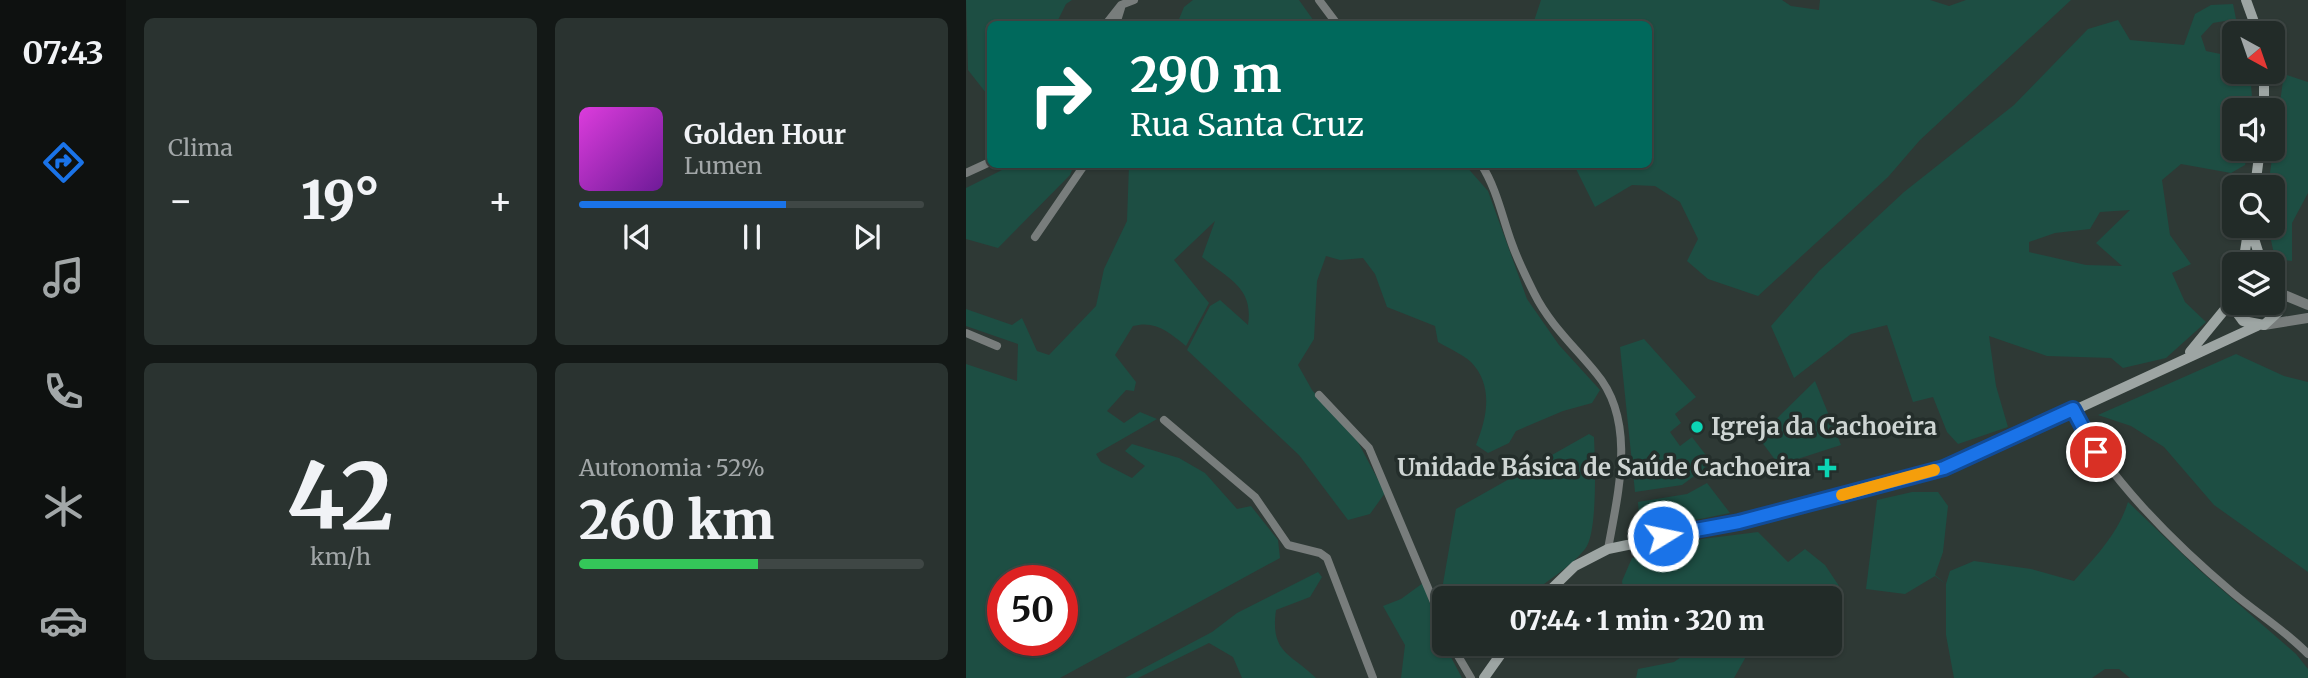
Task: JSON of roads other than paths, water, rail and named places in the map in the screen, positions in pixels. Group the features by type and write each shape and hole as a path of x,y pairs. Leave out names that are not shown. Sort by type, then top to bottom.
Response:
{"main road":[{"path":"2246,0 2254,21"},
{"path":"2188,355 2222,314"},
{"path":"2238,315 2260,325"},
{"path":"1554,586 1575,566 1608,549 1739,522 1944,468 2188,355 2260,325 2274,315"},
{"path":"1484,678 1500,656"}],"street":[{"path":"1109,21 1122,5 1134,0"},
{"path":"1319,0 1335,21"},
{"path":"1117,21 1122,5"},
{"path":"966,173 987,163"},
{"path":"1035,237 1082,168"},
{"path":"1483,168 1496,192 1511,243 1535,296 1555,328 1598,375 1615,403 1621,467 1608,549"},
{"path":"2285,294 2308,305"},
{"path":"2260,325 2308,318"},
{"path":"966,333 996,346"},
{"path":"1319,395 1369,449 1432,598"},
{"path":"2073,409 2096,452 2149,511 2205,569 2308,654"},
{"path":"1164,420 1255,497 1288,545 1320,553 1326,558 1373,678"},
{"path":"1458,656 1471,678"}],"place":[{"name":"Igreja da Cachoeira","path":"1697,427"},
{"name":"Unidade Básica de Saúde Cachoeira","path":"1827,468"}]}
